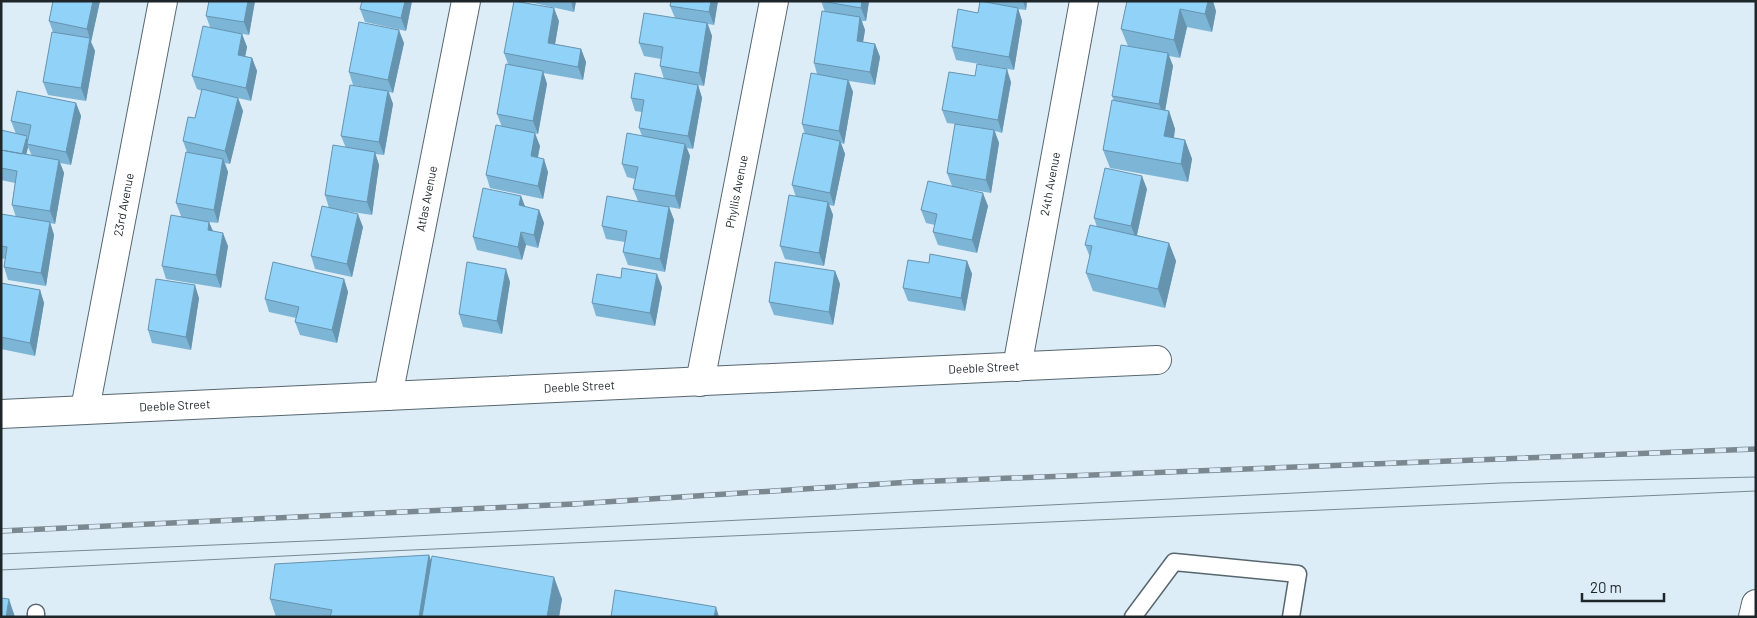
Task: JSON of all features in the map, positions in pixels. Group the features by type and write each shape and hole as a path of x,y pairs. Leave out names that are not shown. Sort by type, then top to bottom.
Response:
{"street":[{"name":"23rd Avenue","path":"85,409 163,1"},
{"name":"Atlas Avenue","path":"388,396 466,1"},
{"name":"Phyllis Avenue","path":"700,382 774,1"},
{"name":"24th Avenue","path":"1017,367 1084,1"},
{"name":"Deeble Street","path":"1,414 1157,360"},
{"path":"1753,617 1756,604"}],"lane":[{"path":"1133,617 1174,562 1298,574 1290,617"}],"building":[{"path":"53,1 93,1 87,29 49,21"},
{"path":"209,1 248,1 244,22 206,16"},
{"path":"362,1 405,1 401,18 360,9"},
{"path":"514,1 554,8 548,43 581,49 578,67 504,53"},
{"path":"671,1 711,1 709,12 670,6"},
{"path":"821,1 862,1 861,8"},
{"path":"980,1 1018,8 1009,57 952,47 958,9 978,13"},
{"path":"1127,1 1208,1 1205,14 1180,9 1174,40 1121,29"},
{"path":"822,11 860,17 857,41 875,44 870,72 814,63"},
{"path":"644,13 707,23 699,73 660,66 663,47 639,43"},
{"path":"359,22 399,30 388,80 349,72"},
{"path":"203,26 242,34 238,55 252,58 246,88 192,76"},
{"path":"52,32 90,38 81,88 43,82"},
{"path":"1121,45 1168,53 1159,104 1112,96"},
{"path":"506,64 543,71 533,121 497,114"},
{"path":"977,64 1007,69 998,120 942,110 949,72 975,76"},
{"path":"635,73 698,85 688,136 639,128 644,100 631,98"},
{"path":"811,73 848,80 839,131 802,124"},
{"path":"350,85 388,91 379,142 341,136"},
{"path":"202,89 238,98 225,151 183,141 188,117 195,118"},
{"path":"17,91 76,103 66,152 27,144 31,125 11,121"},
{"path":"1112,100 1169,111 1164,136 1185,140 1181,164 1103,150"},
{"path":"955,124 994,130 986,180 947,173"},
{"path":"496,125 535,133 531,156 544,159 538,186 486,175"},
{"path":"1,130 27,136 22,154 1,150"},
{"path":"627,133 685,144 675,196 633,189 638,167 622,164"},
{"path":"803,133 840,141 830,193 792,185"},
{"path":"333,145 375,152 367,202 325,195"},
{"path":"1,150 59,160 50,211 12,205 17,171 1,168"},
{"path":"186,152 223,159 214,210 176,203"},
{"path":"1105,168 1142,176 1131,226 1094,218"},
{"path":"928,181 983,193 972,240 933,232 937,214 921,210"},
{"path":"483,188 521,196 519,205 539,210 534,235 521,232 518,247 473,237"},
{"path":"789,195 828,202 819,253 780,246"},
{"path":"607,196 669,207 660,259 623,252 627,231 602,226"},
{"path":"322,206 358,214 347,264 311,256"},
{"path":"1,214 50,222 41,273 4,267 7,247 1,246"},
{"path":"171,215 209,222 208,230 223,233 216,275 162,266"},
{"path":"1090,225 1169,243 1158,289 1086,273 1092,246 1085,245"},
{"path":"930,254 967,261 961,298 903,288 908,260 929,263"},
{"path":"273,262 344,279 332,330 295,322 299,307 265,299"},
{"path":"467,262 506,269 497,321 459,314"},
{"path":"775,262 835,271 829,312 769,302"},
{"path":"622,268 657,274 650,313 592,303 597,274 621,278"},
{"path":"156,279 195,285 186,337 148,330"},
{"path":"1,283 40,290 30,343 1,337"},
{"path":"429,555 419,617 330,617 332,610 270,599 275,564"},
{"path":"432,556 554,577 547,617 422,617"},
{"path":"615,590 716,607 714,617 611,617"},
{"path":"1,598 9,599 6,617 1,617"}],"tram line":[{"path":"1,554 332,540 1500,483 1756,477"},
{"path":"1,570 366,552 1756,491"}],"railway":[{"path":"1,531 574,504 911,482 1756,449"}]}
